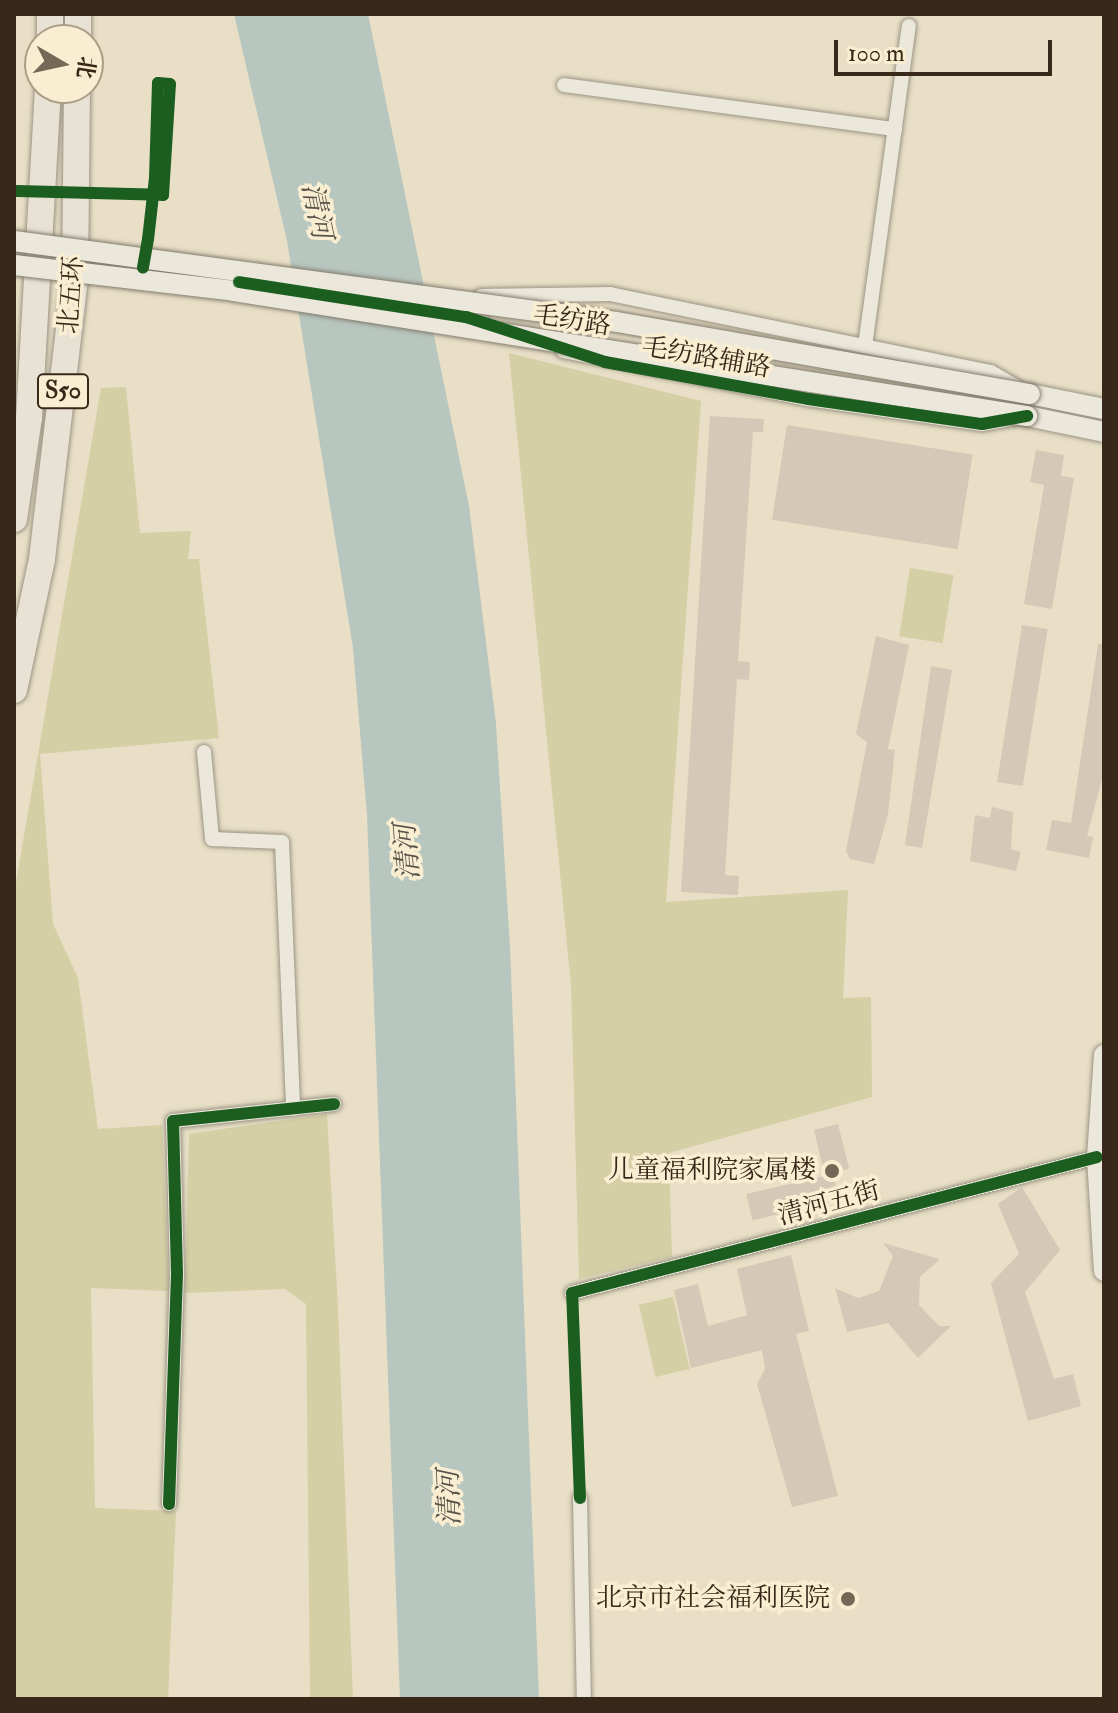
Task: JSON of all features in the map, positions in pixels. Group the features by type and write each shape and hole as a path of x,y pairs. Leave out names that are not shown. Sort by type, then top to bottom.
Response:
{"highway":[{"name":"北五环","path":"14,519 29,418 47,104"},
{"name":"北五环","path":"14,690 42,559 70,326 77,104"}],"main road":[{"name":"毛纺路","path":"14,241 617,322 1104,409"},
{"name":"毛纺路","path":"14,265 234,291 1027,416 1104,432"},
{"path":"1104,1055 1097,1157 1104,1271"}],"street":[{"path":"865,346 909,26"},
{"path":"564,85 895,129"},
{"name":"毛纺路辅路","path":"239,282 466,317 605,362 808,399 982,424 1027,416"},
{"name":"毛纺路辅路","path":"481,296 610,294 991,372 1030,394"},
{"path":"204,752 212,839 282,842 293,1109"},
{"path":"169,1504 177,1273 173,1121 334,1104"},
{"name":"清河五街","path":"572,1293 1097,1157"},
{"path":"580,1498 584,1699"}],"shaded area":[{"path":"509,353 701,401 666,902 848,890 843,998 871,997 872,1097 669,1153 672,1257 579,1279 571,985"},
{"path":"126,387 140,533 191,531 188,559 199,559 219,738 40,754 53,924 78,978 98,1129 162,1125 169,1291 91,1288 95,1508 176,1511 168,1699 14,1699 14,894 101,388"},
{"path":"910,568 953,575 943,643 899,636"},
{"path":"327,1114 353,1699 310,1699 306,1304 285,1289 185,1293 189,1134"},
{"path":"673,1297 690,1369 656,1377 639,1305"}],"water":[{"name":"清河","path":"234,14 368,14 469,506 496,723 510,947 539,1699 400,1699 367,815 353,648 287,241"}],"building":[{"path":"710,416 764,419 763,432 753,432 738,661 750,662 749,680 737,679 725,875 739,876 738,895 681,892"},
{"path":"787,425 973,454 958,549 772,520"},
{"path":"1036,450 1064,455 1061,476 1074,478 1052,609 1024,604 1044,485 1030,482"},
{"path":"1022,625 1048,629 1023,786 997,782"},
{"path":"876,636 909,645 888,749 895,750 888,814 874,864 850,859 846,851 867,742 856,734"},
{"path":"1098,644 1104,644 1104,772 1087,836 1093,837 1089,858 1046,850 1052,820 1071,823"},
{"path":"931,666 952,670 922,848 905,845"},
{"path":"992,807 1013,812 1011,849 1021,852 1016,871 970,861 975,815 990,818"},
{"path":"838,1124 849,1169 825,1175 814,1130"},
{"name":"儿童福利院家属楼","path":"833,1174 839,1200 752,1220 746,1194"},
{"path":"1022,1187 1060,1250 1025,1292 1054,1379 1073,1374 1081,1406 1028,1421 991,1283 1019,1254 998,1204"},
{"path":"883,1243 940,1259 920,1277 919,1305 939,1326 951,1326 918,1358 888,1323 847,1332 835,1288 858,1298 879,1291 893,1256"},
{"path":"791,1255 809,1331 796,1334 838,1496 792,1507 757,1384 765,1369 762,1350 691,1368 674,1290 698,1284 708,1326 747,1315 737,1269"}],"cycle path":[{"path":"14,191 163,195 170,84 158,83 155,178 148,239 143,268"},
{"path":"239,282 466,317 605,362 808,399 982,424 1027,416"},
{"path":"169,1504 177,1273 173,1121 334,1104"},
{"path":"580,1498 572,1293 1097,1157"}],"place":[{"name":"儿童福利院家属楼","path":"832,1171"},
{"name":"北京市社会福利医院","path":"848,1599"}]}
